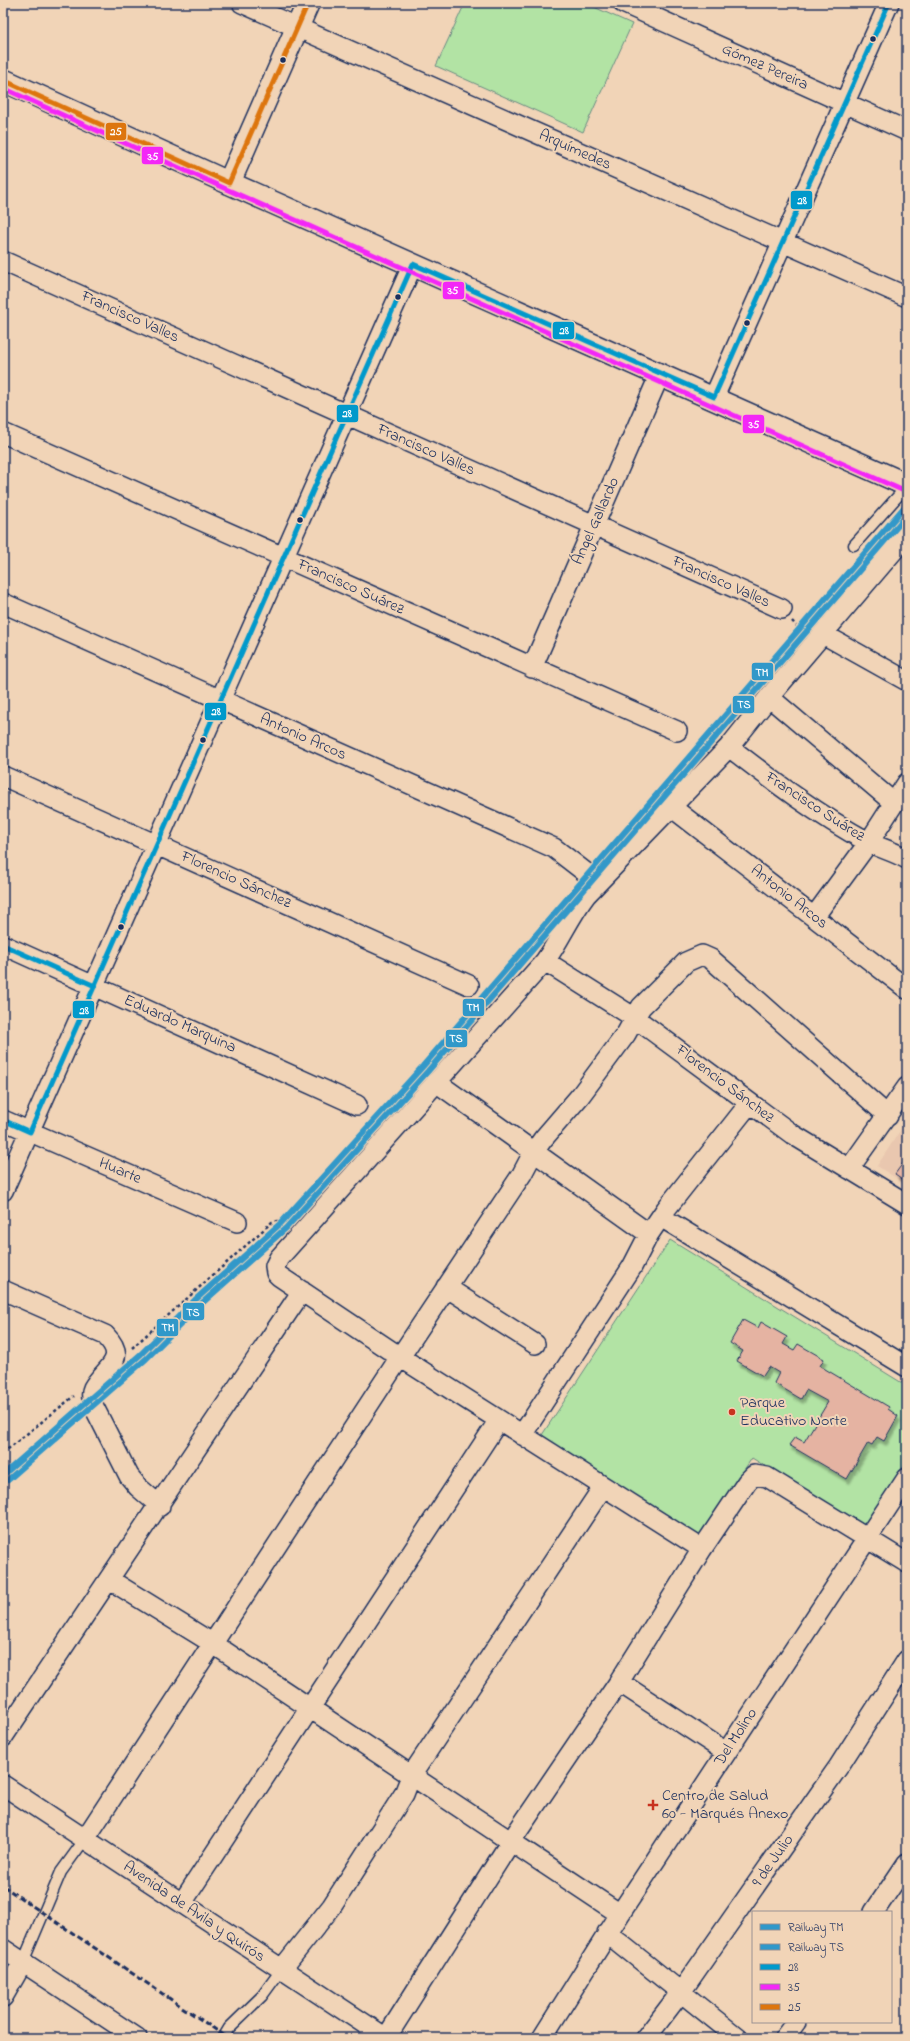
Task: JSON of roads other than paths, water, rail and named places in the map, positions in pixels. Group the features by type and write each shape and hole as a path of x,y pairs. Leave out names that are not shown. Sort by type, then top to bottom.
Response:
{"main road":[{"path":"229,183 308,3"},
{"path":"3,80 229,183 714,397 907,486"}],"street":[{"name":"Arquímedes","path":"242,3 907,297"},
{"name":"Gómez Pereira","path":"623,3 907,131"},
{"path":"714,397 890,3"},
{"name":"Francisco Valles","path":"3,261 782,609"},
{"path":"3,1191 95,986 156,844 413,264"},
{"name":"Ángel Gallardo","path":"532,668 660,374"},
{"name":"Francisco Suárez","path":"3,433 677,731"},
{"path":"702,1549 400,1357 276,1273 275,1266 279,1258 545,961 555,948 577,907 598,882 728,747 769,696 907,535"},
{"name":"Antonio Arcos","path":"3,603 554,848 598,882"},
{"path":"818,639 907,681"},
{"path":"769,696 902,796 814,917"},
{"name":"Francisco Suárez","path":"728,747 796,798 869,842 907,859"},
{"name":"Florencio Sánchez","path":"3,776 468,985"},
{"name":"Antonio Arcos","path":"670,806 907,989"},
{"name":"Eduardo Marquina","path":"3,945 357,1105"},
{"path":"85,1839 212,1643 522,1174 533,1153 580,1096 626,1034 641,1007 686,962 694,957 702,955 708,956 888,1116"},
{"name":"Florencio Sánchez","path":"545,961 635,1018 749,1104 792,1134 907,1204"},
{"path":"436,1082 533,1153 649,1234"},
{"path":"849,1169 888,1116 907,1087"},
{"path":"522,1435 632,1267 649,1234 749,1104"},
{"name":"Huarte","path":"3,1120 237,1222"},
{"path":"661,1217 907,1367"},
{"path":"446,1287 535,1344"},
{"path":"3,1290 105,1335 113,1344 116,1354 112,1365 93,1389 91,1396 94,1407 129,1476 138,1487 160,1506"},
{"path":"3,1737 160,1506 302,1291"},
{"path":"182,1903 499,1420"},
{"path":"386,2038 511,1841 619,1682 702,1549 754,1475 767,1477 907,1563"},
{"name":"Del Molino","path":"542,2038 620,1914 907,1478"},
{"path":"281,1970 332,1906 404,1794 411,1776 603,1487"},
{"path":"110,1580 212,1643 620,1914"},
{"name":"9 de Julio","path":"646,2038 681,1992 839,1766 907,1660"},
{"path":"619,1682 726,1752"},
{"name":"Avenida de Avila y Quirós","path":"3,1785 386,2038"},
{"path":"875,1911 907,1863"},
{"path":"608,1933 738,2038"},
{"path":"3,1949 137,2038"},
{"path":"3,1997 23,1962"},
{"path":"784,2038 795,2023"}],"lane":[{"path":"854,545 907,486"},
{"path":"23,1962 61,1872 85,1839"},
{"path":"223,2038 229,2028 262,1996 281,1970"}],"railway":[{"path":"3,1886 228,2038"}],"rail line":[{"name":"TM","path":"3,1475 141,1354 195,1300 281,1223 423,1066 907,504"},
{"name":"TS","path":"8,1480 146,1359 200,1305 286,1228 428,1071 907,515"}],"place":[{"name":"Parque Educativo Norte","path":"732,1412"},
{"name":"Centro de Salud 60 - Marqués Anexo","path":"653,1805"}]}
